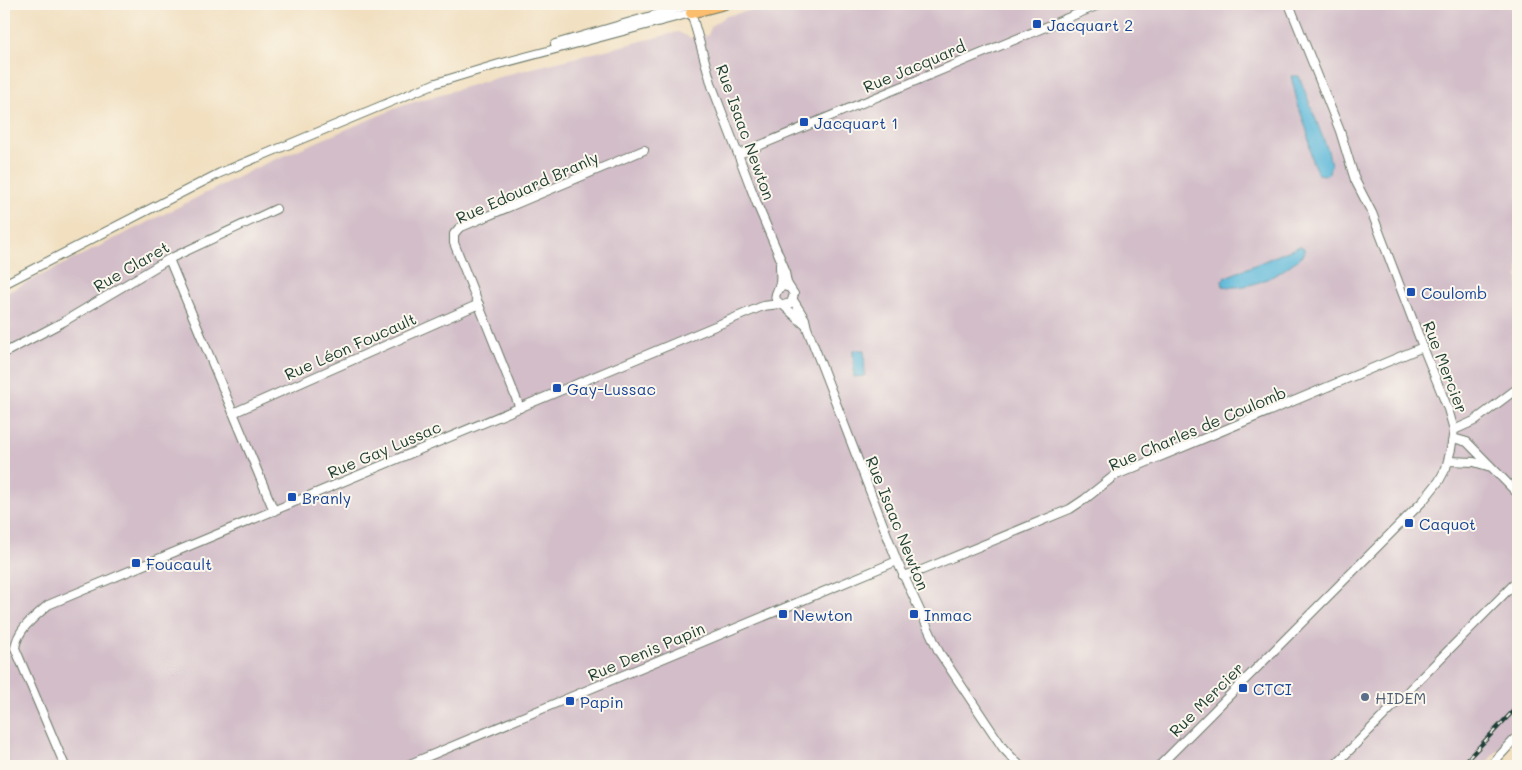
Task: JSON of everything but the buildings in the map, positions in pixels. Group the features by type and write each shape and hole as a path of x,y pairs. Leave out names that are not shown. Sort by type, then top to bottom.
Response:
{"main road":[{"path":"691,7 725,4"}],"street":[{"name":"Rue Jacquard","path":"739,154 1100,4"},
{"name":"Rue Mercier","path":"1159,766 1423,501 1439,481 1449,461 1454,434 1448,409 1422,347 1372,214 1355,180 1340,131 1289,4"},
{"path":"4,284 220,173 436,83 691,7"},
{"name":"Rue Isaac Newton","path":"691,7 712,86 784,267 787,283 790,288"},
{"name":"Rue Edouard Branly","path":"520,408 454,243 454,234 459,228 644,150"},
{"name":"Rue Claret","path":"4,353 63,322 169,259 276,209"},
{"name":"Rue Isaac Newton","path":"777,292 780,283 780,258"},
{"path":"169,259 274,511"},
{"path":"784,286 790,288 794,294 794,300 790,304 782,305 777,301 777,292 784,286"},
{"name":"Rue Gay Lussac","path":"763,306 777,292"},
{"name":"Rue Isaac Newton","path":"794,300 805,319 903,576 939,652 1003,748 1020,766"},
{"name":"Rue Léon Foucault","path":"233,413 479,304"},
{"name":"Rue Isaac Newton","path":"782,305 800,319 807,328"},
{"name":"Rue Gay Lussac","path":"65,766 16,648 17,638 22,629 48,606 763,306 782,305"},
{"name":"Rue Charles de Coulomb","path":"903,576 922,570 1070,508 1085,499 1114,476 1422,347"},
{"path":"1518,388 1454,434 1466,442 1518,494"},
{"path":"1449,461 1474,462 1493,468"},
{"name":"Rue Denis Papin","path":"405,766 897,561"},
{"path":"1334,766 1518,580"},
{"path":"1490,766 1518,736"}],"shaded area":[{"path":"780,4 1518,4 1518,729 1483,766 4,766 4,294 262,165 404,105 513,73 678,32 691,38 708,35 712,25 726,16"}],"water":[{"path":"1291,76 1299,76 1328,151 1331,164 1329,173 1326,175 1318,174 1312,161 1307,131"},
{"path":"1300,246 1304,248 1304,253 1301,257 1269,278 1251,285 1223,286 1222,281 1226,277"},
{"path":"853,350 864,350 865,376 854,377"}],"railway":[{"path":"1461,766 1518,706"}],"place":[{"name":"Jacquart 2","path":"1037,24"},
{"name":"Jacquart 1","path":"804,122"},
{"name":"Coulomb","path":"1411,292"},
{"name":"Gay-Lussac","path":"557,388"},
{"name":"Branly","path":"292,497"},
{"name":"Caquot","path":"1409,523"},
{"name":"Foucault","path":"136,563"},
{"name":"Newton","path":"783,614"},
{"name":"Inmac","path":"914,614"},
{"name":"CTCI","path":"1243,688"},
{"name":"HIDEM","path":"1365,697"},
{"name":"Papin","path":"570,701"}]}
